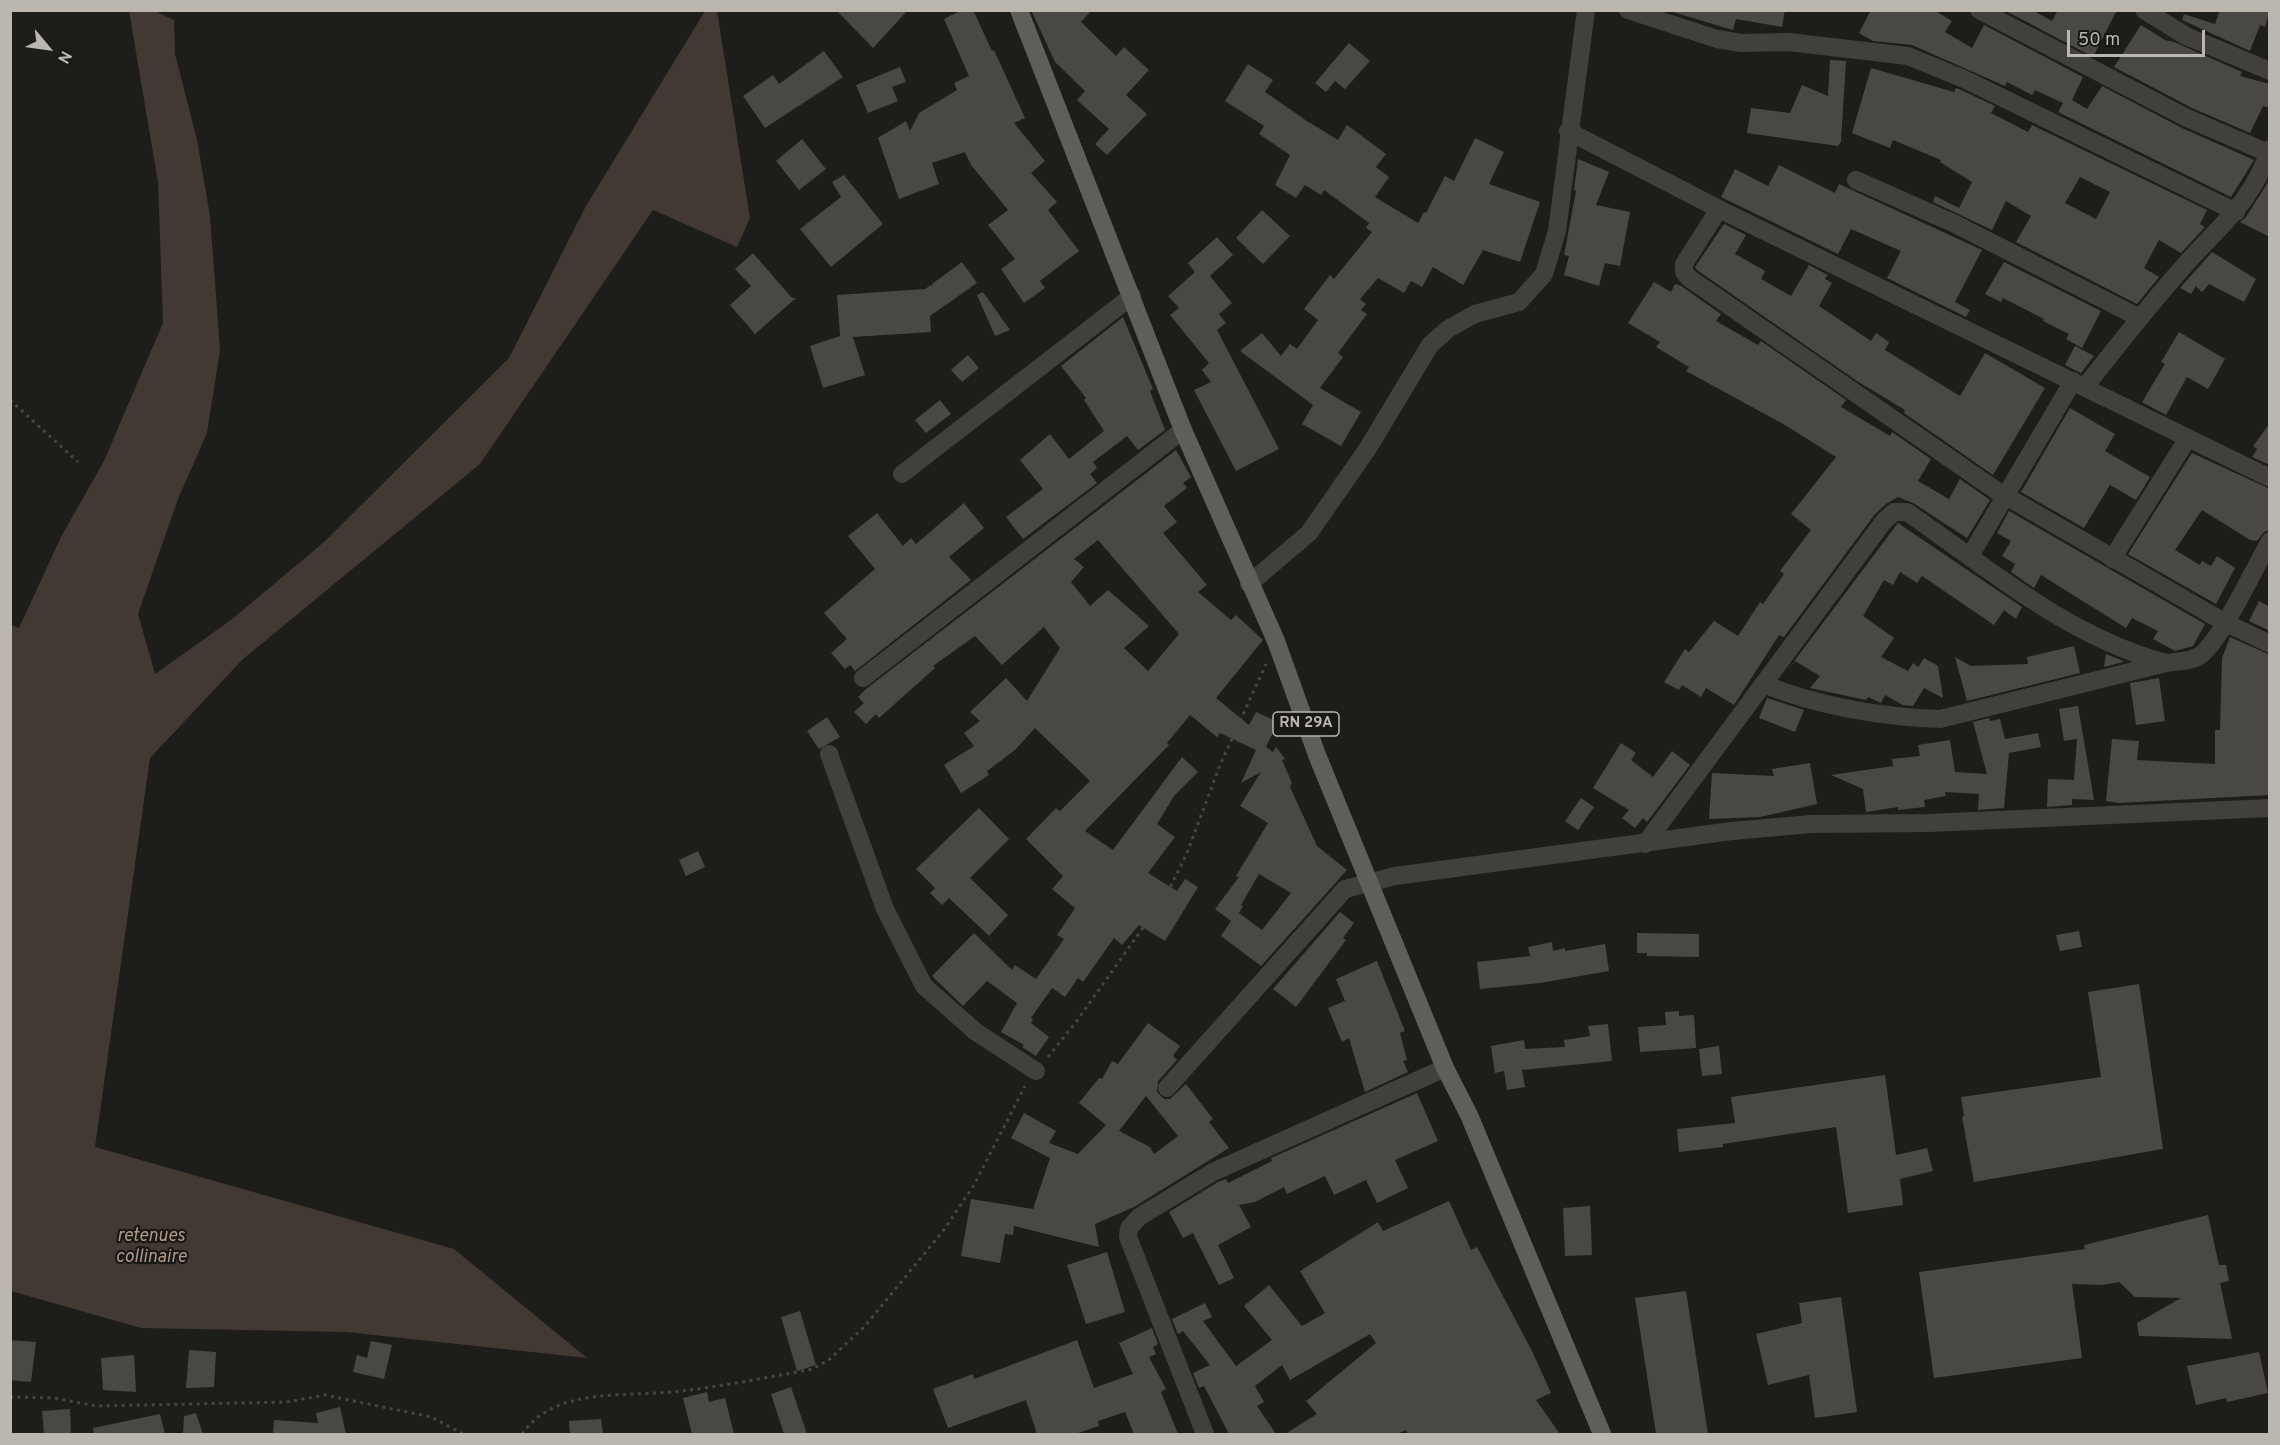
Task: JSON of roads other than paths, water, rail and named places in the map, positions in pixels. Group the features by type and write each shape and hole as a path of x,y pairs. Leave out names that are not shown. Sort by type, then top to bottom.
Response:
{"main road":[{"name":"RN 29A","path":"1019,10 1184,430 1249,584 1276,641 1317,755 1445,1068 1469,1115 1602,1434"}],"street":[{"path":"1249,584 1309,533 1368,448 1430,345 1448,329 1475,314 1519,302 1544,274 1557,231 1586,10"},
{"path":"1628,10 1718,39 1741,43 1789,42 1908,57 1964,78 2236,212"},
{"path":"1970,556 2079,384 2140,318 2184,265 2236,212 2249,195 2269,151 2187,118 1979,10"},
{"path":"2144,10 2167,17 2186,36 2270,71"},
{"path":"1569,131 1719,209 2270,478"},
{"path":"1856,180 1953,223 2140,318"},
{"path":"1719,209 1684,264 1684,272 1689,278 2006,496 2224,622 2270,644"},
{"path":"902,474 1132,296"},
{"path":"863,678 1184,430"},
{"path":"2112,558 2188,438"},
{"path":"1645,844 1884,521 1894,512 1907,512 2050,612 2135,655 2166,663"},
{"path":"1763,684 1791,695 1837,705 1913,718 1940,719 2166,663 2191,660 2202,654 2224,622 2270,541"},
{"path":"829,754 885,909 924,986 976,1032 1036,1071"},
{"path":"1167,1088 1345,889 1369,882 1395,876 1732,831 1811,824 1929,823 2270,808"},
{"path":"1205,1434 1128,1237 1129,1228 1139,1217 1213,1172 1445,1068"}],"water":[{"name":"retenues collinaire","path":"129,11 155,11 174,20 175,54 197,140 210,216 220,350 207,433 178,499 138,614 155,674 231,620 324,542 509,358 586,206 705,11 717,11 750,218 737,247 653,210 480,464 243,659 150,758 95,1147 454,1249 587,1358 346,1332 141,1328 11,1291 11,625 19,628 61,537 104,461 163,323 158,182"}]}
